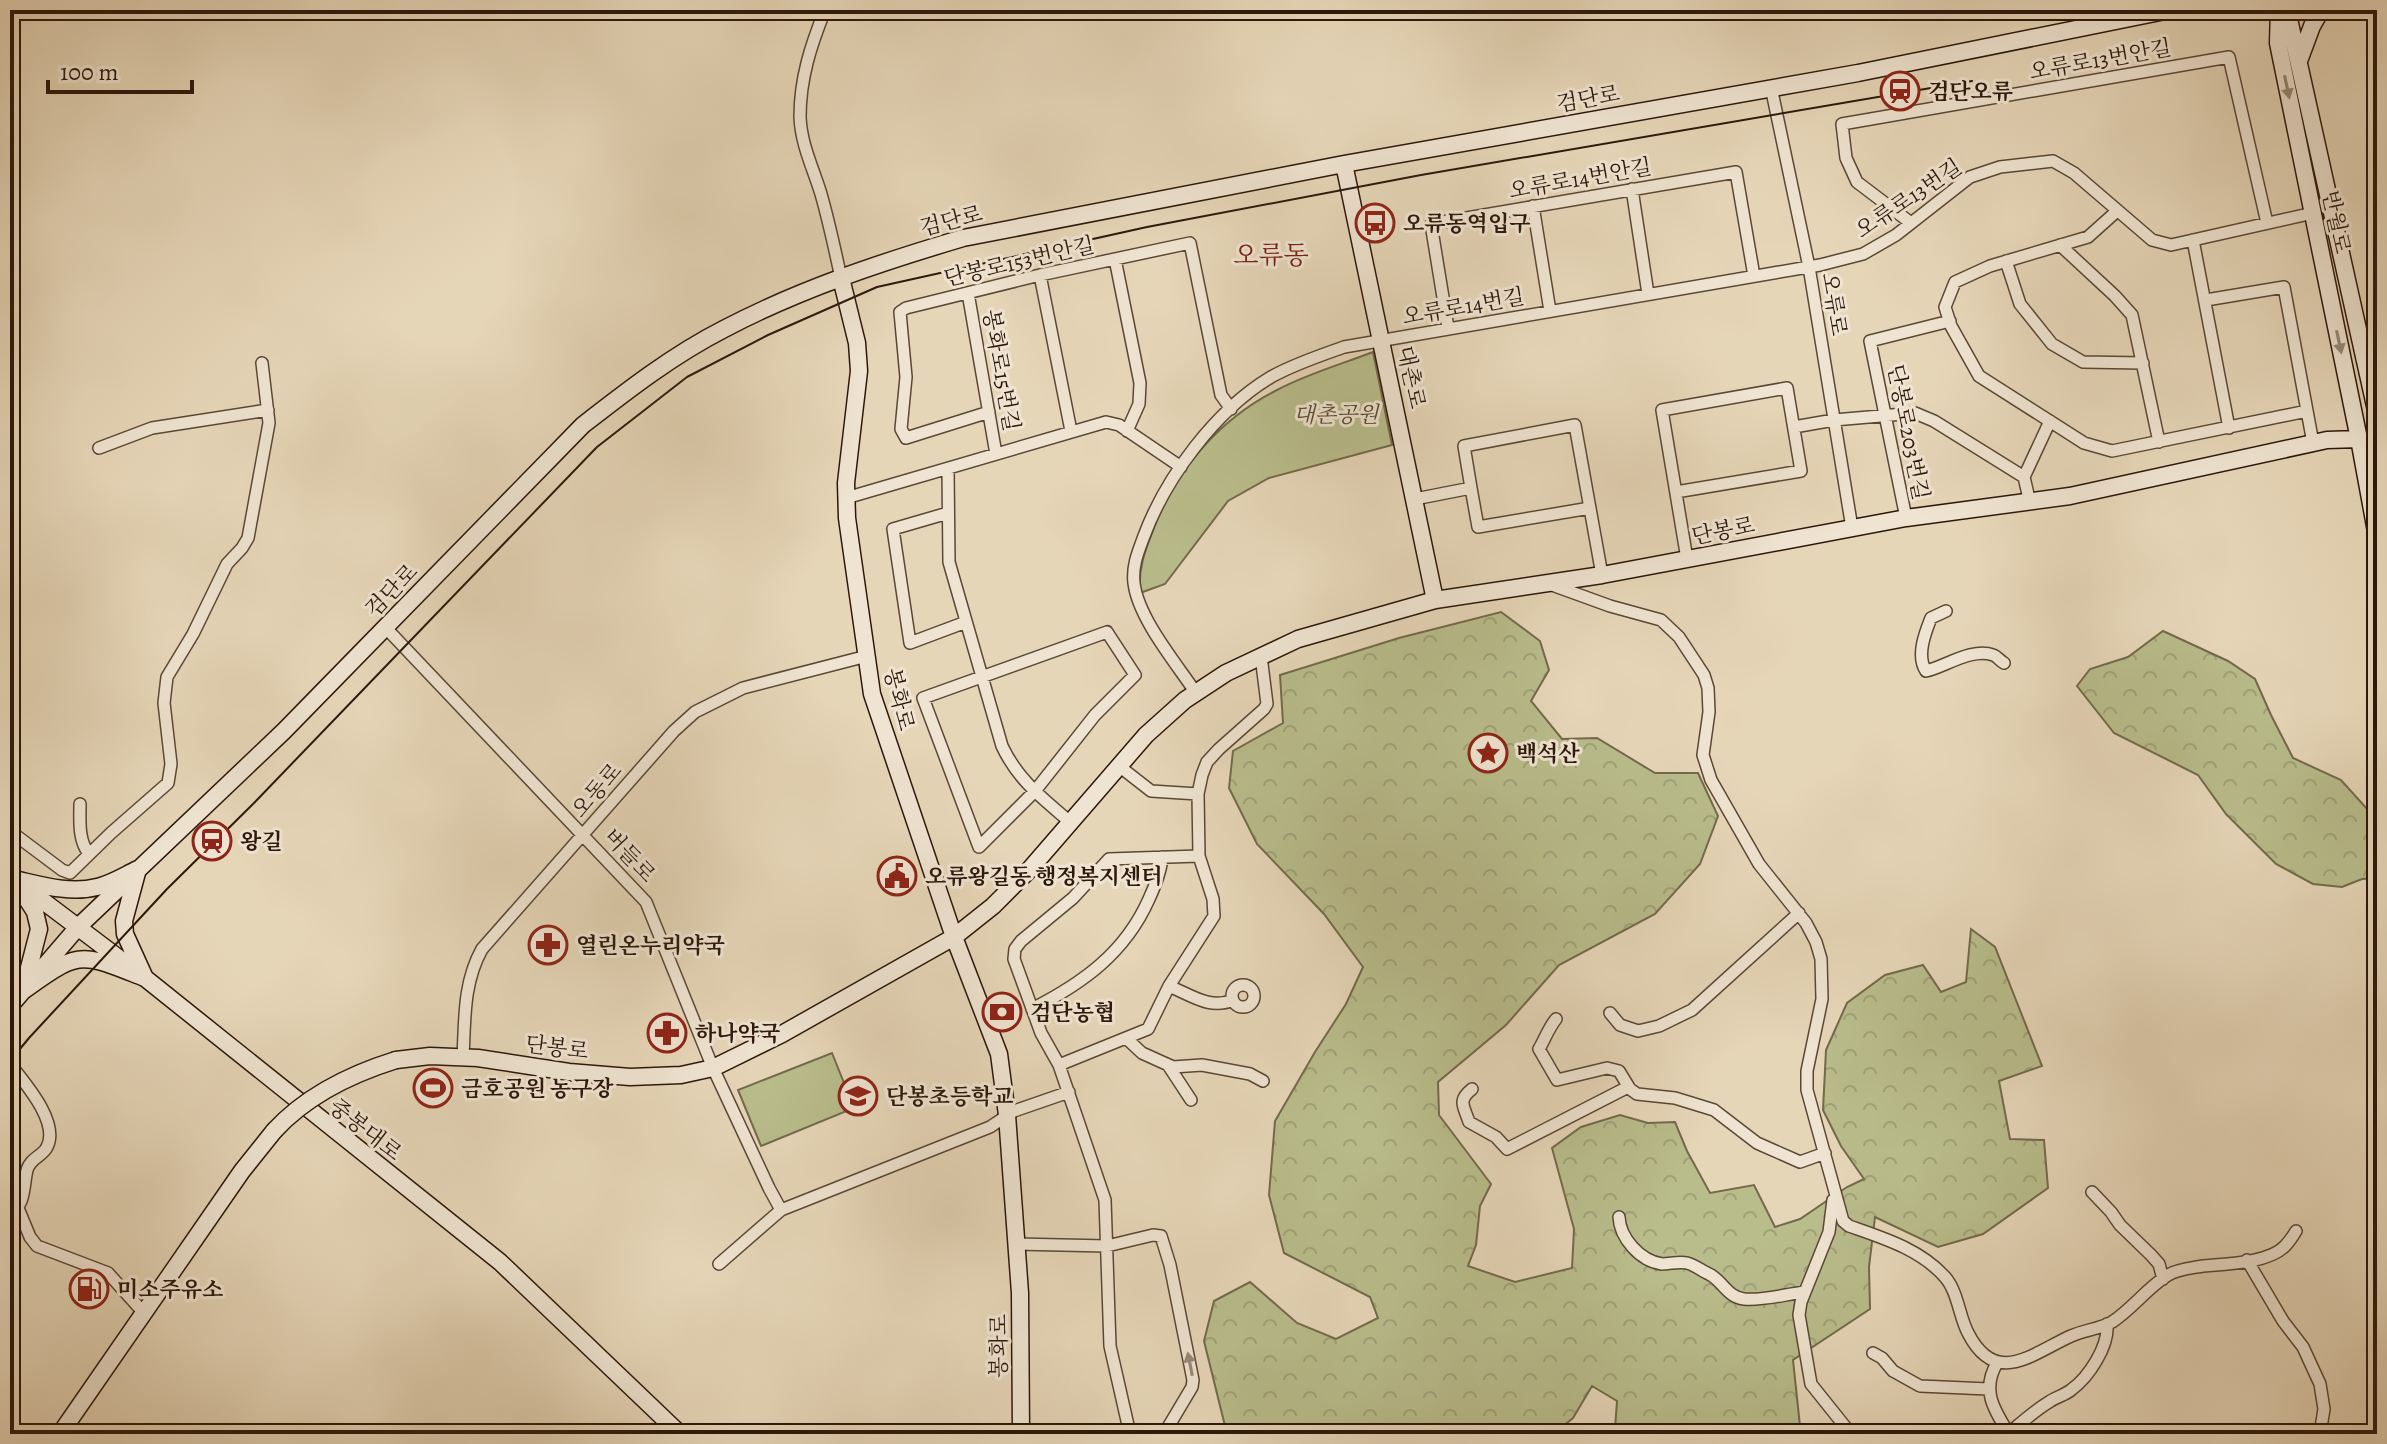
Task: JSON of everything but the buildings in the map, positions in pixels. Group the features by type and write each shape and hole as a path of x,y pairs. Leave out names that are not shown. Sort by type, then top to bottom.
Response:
{"street":[{"path":"825,10 807,54 800,120 805,150 820,192 841,278"},
{"name":"검단로","path":"10,1006 78,927 284,731 583,425 678,356 723,329 771,306 902,256 963,238 1344,164 1858,73 2170,10"},
{"name":"반월로","path":"2279,10 2278,43 2377,537"},
{"name":"반월로","path":"2287,10 2377,415"},
{"path":"2298,62 2321,10"},
{"name":"오류로13번안길","path":"1911,223 1857,182 1846,158 1842,124 2229,57 2267,223"},
{"name":"오류로","path":"1771,87 1809,267 1852,528"},
{"name":"오류로13번길","path":"1809,267 1863,254 1896,235 1970,177 2000,167 2053,161 2074,173 2152,240 2171,245 2313,213"},
{"name":"대촌로","path":"1344,164 1435,600"},
{"name":"오류로14번안길","path":"1448,328 1431,224 1632,189 1736,172 1754,276"},
{"path":"1632,189 1648,294"},
{"name":"오류로14번길","path":"1533,206 1550,311"},
{"path":"2117,211 2088,237 1990,266 1955,282 1945,307 1979,376 2084,443 2112,451 2307,411"},
{"path":"2193,240 2229,428"},
{"name":"단봉로153번안길","path":"989,412 906,438 901,429 906,377 900,312 1040,275 1190,243 1221,395 1231,409"},
{"path":"2060,245 2132,315 2159,442"},
{"path":"1115,259 1140,383 1139,404 1127,431"},
{"path":"2006,261 2020,304 2052,344 2083,362 2143,363"},
{"name":"오류로14번길","path":"1196,693 1142,611 1133,580 1134,563 1152,515 1192,451 1231,409 1270,378 1306,360 1344,347 1809,267"},
{"path":"1040,275 1071,431"},
{"name":"봉화로","path":"841,278 857,343 859,371 846,483 847,518 872,694 954,937 999,1054 1007,1115 1020,1293 1021,1434"},
{"path":"2206,300 2284,287 2313,443"},
{"name":"봉화로15번길","path":"968,293 996,454"},
{"name":"단봉로203번길","path":"1906,518 1870,341 1950,321"},
{"path":"10,831 70,873 168,783 171,776 164,703 167,677 193,634 227,564 248,538 269,423 262,363"},
{"path":"1676,492 1801,471 1787,388 1662,410 1687,559"},
{"path":"99,448 152,428 268,410"},
{"path":"1794,427 1915,413 1934,421 2024,477"},
{"path":"2030,503 2024,477 2050,421"},
{"name":"봉화로15번길","path":"846,498 1106,422 1119,425 1181,467"},
{"path":"1590,508 1478,527 1464,446 1575,425 1590,508 1602,575"},
{"name":"단봉로","path":"60,1434 242,1171 274,1131 297,1109 341,1081 396,1060 430,1056 463,1057 630,1077 681,1075 713,1068 782,1034 954,937 993,906 1146,735 1196,693 1226,673 1298,639 1435,600 1602,575 1906,518 2070,496 2313,443 2359,439 2377,443"},
{"path":"948,469 949,562 1002,746 1012,766 1070,822"},
{"path":"1415,499 1471,488"},
{"path":"948,513 893,529 910,643 966,622"},
{"path":"1548,583 1610,606 1661,620 1679,637 1704,675 1709,712 1703,755 1711,780 1759,864 1799,913 1816,942 1823,973 1822,999 1807,1071 1807,1090 1843,1221 1912,1250 1945,1277 1969,1335 1997,1363"},
{"path":"1946,611 1931,618 1926,630 1922,657 1922,666 1926,671 1955,659 1981,654 1992,654 2004,663"},
{"name":"버들로","path":"385,627 646,902 713,1068 781,1210"},
{"path":"1107,632 1135,675 1095,715 1035,791 979,847 923,698 982,675 1107,632"},
{"name":"오동로","path":"463,1057 466,992 473,966 482,949 674,731 695,712 743,688 867,656"},
{"path":"1059,1065 1141,1033 1153,1023 1169,986 1214,916 1213,899 1199,856 1198,794 1207,762 1267,704 1261,656"},
{"path":"1119,766 1151,791 1198,794"},
{"path":"80,804 81,838 89,854"},
{"path":"1130,1434 1110,1346 1105,1200 1059,1065 1041,1033 1014,959 1015,949 1073,898 1109,859 1199,856"},
{"path":"1032,1009 1068,991 1109,959 1141,918 1162,857"},
{"path":"12,877 81,890 100,887 138,869"},
{"path":"138,869 124,921 125,934 145,978"},
{"path":"12,877 35,912 39,929 23,991"},
{"name":"중봉대로","path":"12,877 145,978 500,1262 680,1434"},
{"path":"1610,1013 1620,1025 1638,1031 1659,1026 1692,1010 1799,913"},
{"path":"23,991 72,959 93,958 145,978"},
{"path":"1169,986 1214,1005 1233,1000"},
{"path":"1556,1019 1547,1030 1539,1049 1557,1080 1614,1068 1637,1094 1675,1098 1714,1110 1757,1143 1800,1162 1825,1153"},
{"path":"1127,1039 1142,1053 1168,1065 1179,1068 1202,1065 1250,1074 1263,1081"},
{"path":"10,1064 38,1102 48,1123 49,1136 47,1147 27,1169 26,1186 14,1211 37,1246 108,1273 144,1313"},
{"path":"1168,1065 1191,1100"},
{"path":"1472,1089 1462,1100 1469,1122 1496,1137 1507,1149 1628,1087"},
{"path":"719,1264 781,1210 990,1127 1007,1115 1069,1092"},
{"path":"1834,1191 1829,1232 1799,1315 1811,1384 1851,1434"},
{"path":"2092,1192 2159,1264 2163,1279"},
{"path":"1619,1217 1625,1239 1641,1253 1664,1264 1686,1262 1716,1277 1737,1298 1805,1292"},
{"path":"2107,1324 2108,1334 2082,1381 2008,1434 1993,1408 1988,1389 1992,1370 1997,1363 2028,1358 2074,1334 2107,1324 2163,1279 2179,1270 2275,1253 2285,1247 2296,1231"},
{"path":"1016,1244 1107,1246 1153,1235 1161,1236 1193,1380 1192,1387 1164,1434"},
{"path":"2247,1260 2283,1321 2303,1347 2320,1384 2324,1409 2320,1434"},
{"path":"1873,1353 1893,1371 1920,1386 1988,1389"},
{"path":"10,1431 24,1430 27,1434"}],"green space":[{"name":"대촌공원","path":"1373,352 1392,445 1269,478 1228,501 1165,584 1140,593 1143,560 1163,507 1187,466 1202,448 1237,415 1277,390"},
{"path":"1501,612 1540,641 1549,670 1531,701 1562,739 1597,738 1655,773 1698,773 1718,816 1700,864 1655,914 1559,965 1506,1025 1438,1082 1439,1115 1491,1184 1480,1206 1476,1245 1468,1266 1515,1282 1572,1268 1574,1229 1552,1148 1581,1127 1620,1115 1648,1123 1675,1122 1710,1193 1754,1185 1775,1227 1800,1219 1864,1179 1841,1146 1823,1110 1826,1050 1847,1003 1885,975 1923,965 1941,992 1966,982 1971,929 1995,947 2042,1066 1999,1081 2010,1139 2044,1140 2048,1188 1983,1234 1938,1247 1875,1217 1869,1267 1870,1309 1793,1360 1800,1426 1789,1434 1637,1434 1615,1429 1617,1401 1592,1386 1573,1418 1553,1434 1227,1434 1204,1341 1214,1301 1250,1282 1297,1323 1336,1339 1378,1318 1370,1297 1284,1253 1269,1195 1275,1121 1346,1004 1363,967 1324,914 1257,844 1229,788 1233,751 1283,723 1280,675 1399,638"},
{"path":"2163,631 2228,661 2255,679 2293,758 2341,780 2369,811 2377,825 2377,878 2362,879 2342,887 2313,884 2276,864 2226,814 2198,775 2114,733 2077,686 2090,669 2128,657"},
{"path":"832,1053 854,1108 761,1146 738,1090"}],"tram line":[{"path":"10,1061 167,889 597,447 687,377 768,335 877,287 1147,227 1421,175 1972,81"}],"place":[{"name":"검단오류","path":"1900,91"},
{"name":"오류동역입구","path":"1375,223"},
{"name":"백석산","path":"1488,753"},
{"name":"왕길","path":"212,841"},
{"name":"오류왕길동 행정복지센터","path":"897,876"},
{"name":"열린온누리약국","path":"548,945"},
{"name":"검단농협","path":"1002,1012"},
{"name":"하나약국","path":"667,1033"},
{"name":"금호공원 농구장","path":"433,1088"},
{"name":"단봉초등학교","path":"858,1096"},
{"name":"미소주유소","path":"89,1289"}],"district":[{"name":"오류동","path":"1271,255"}]}
